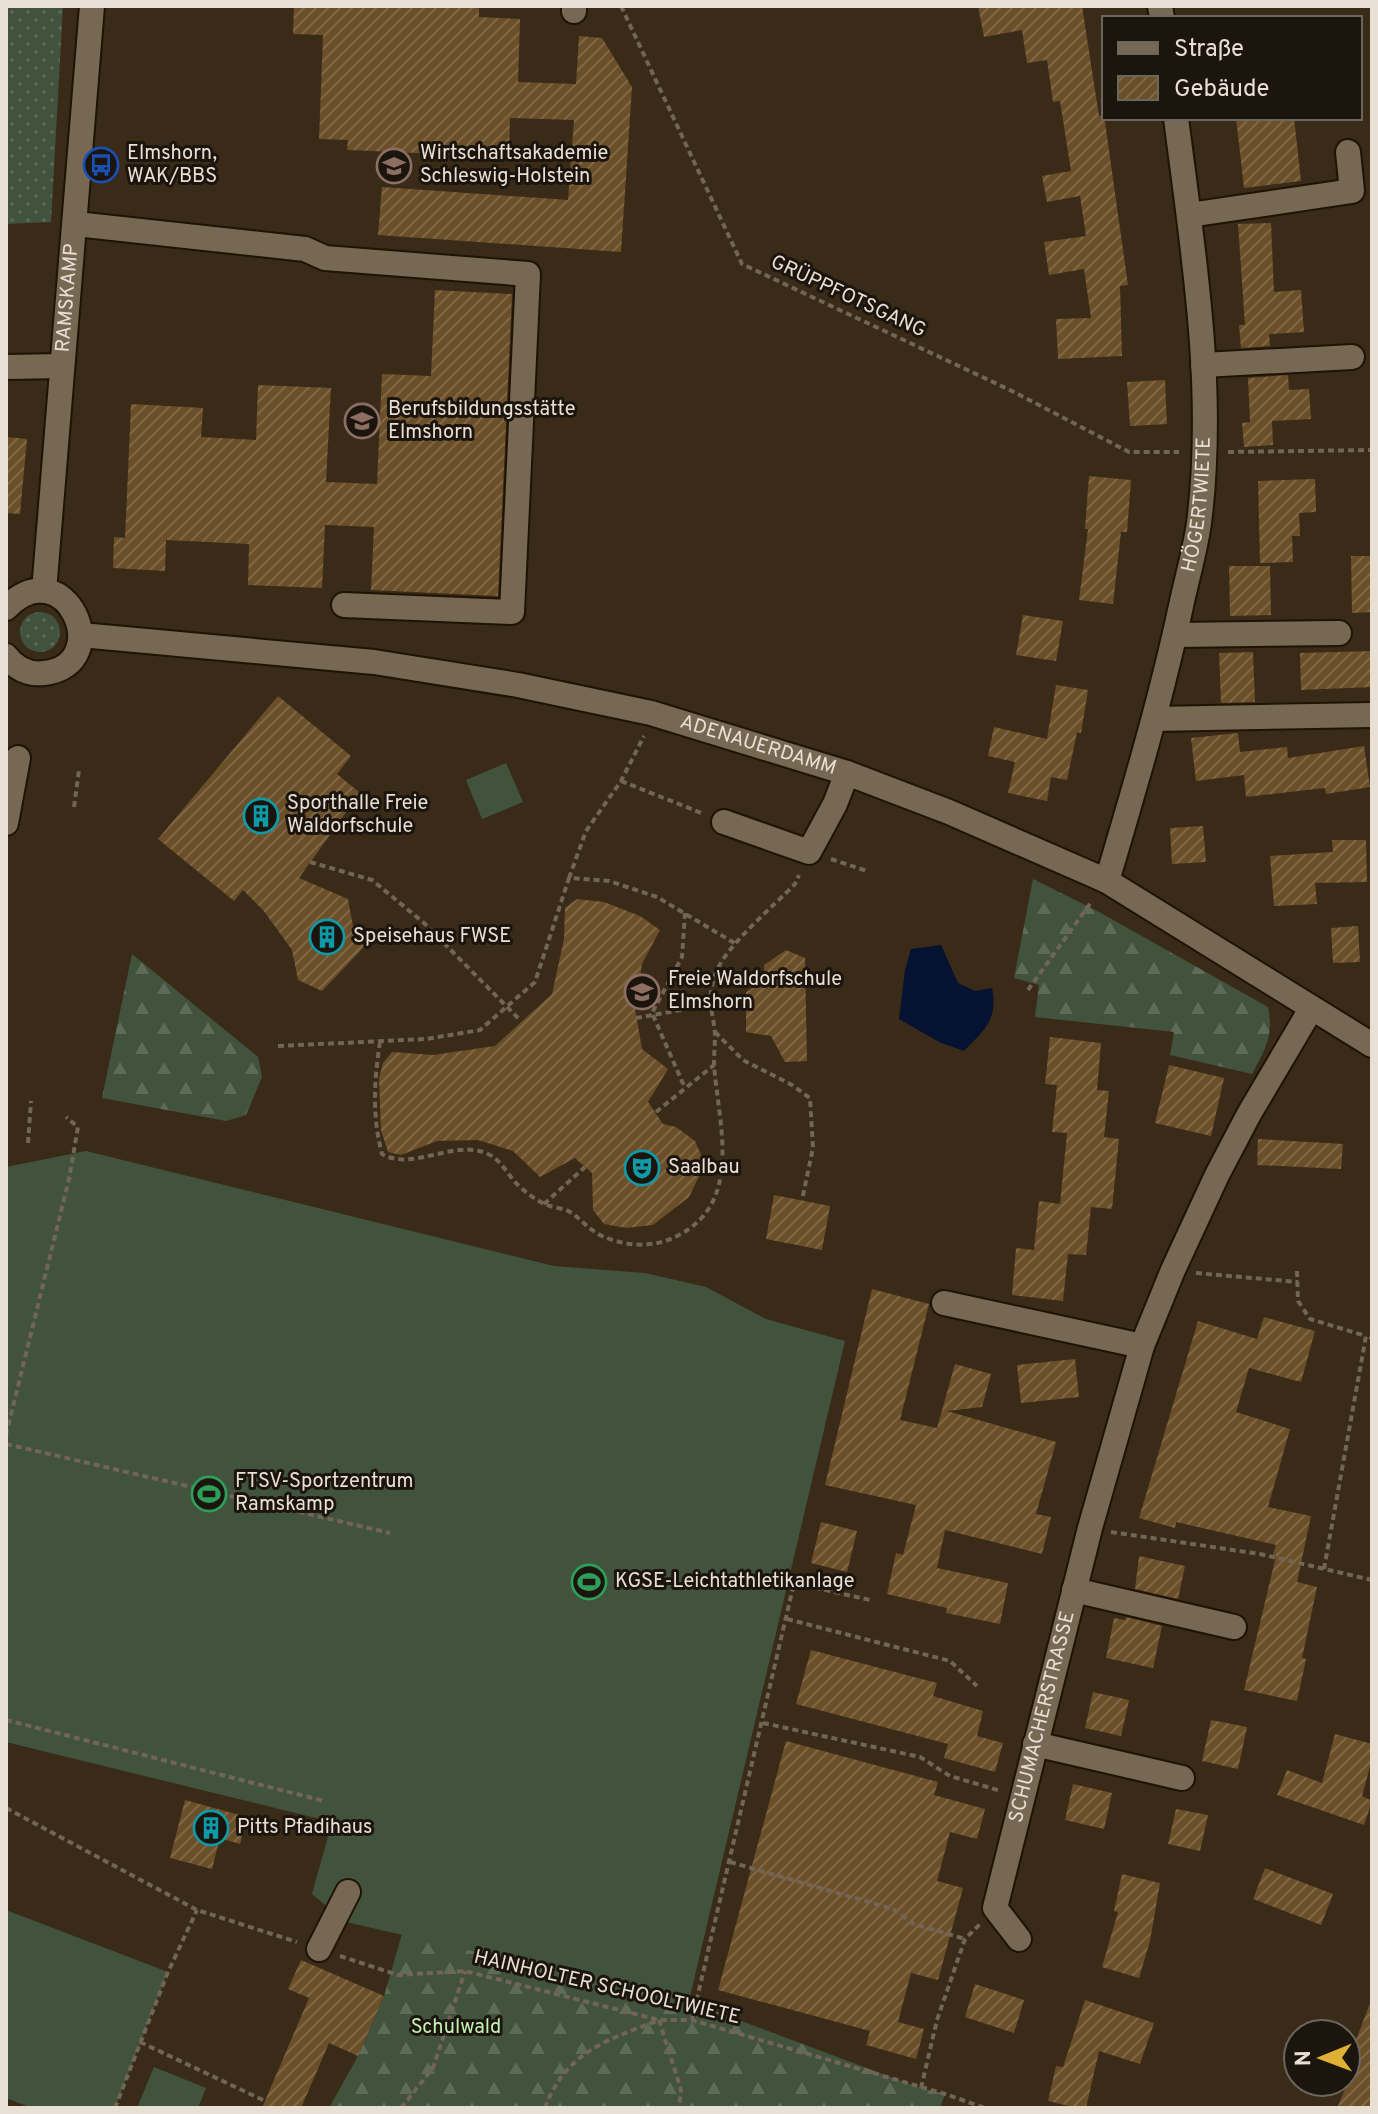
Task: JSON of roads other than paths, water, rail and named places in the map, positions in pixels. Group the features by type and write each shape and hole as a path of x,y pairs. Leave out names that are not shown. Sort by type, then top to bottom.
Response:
{"street":[{"name":"RAMSKAMP","path":"44,591 92,6"},
{"name":"HÖGERTWIETE","path":"1107,881 1154,719 1199,524 1204,451 1203,365 1176,120"},
{"path":"1189,215 1352,191 1348,152"},
{"path":"76,224 305,249 325,258 528,274 512,612 344,605"},
{"path":"1203,365 1352,357"},
{"path":"6,367 62,366"},
{"path":"6,608 30,592 44,591 67,601 80,623 81,635 71,659 49,673 21,670 6,656"},
{"path":"1175,635 1339,633"},
{"name":"ADENAUERDAMM","path":"81,635 374,662 518,685 651,713 847,773 949,812 1107,881 1372,1045"},
{"path":"1154,719 1372,715"},
{"path":"6,823 18,758"},
{"path":"724,822 809,852 835,804 847,773"},
{"name":"SCHUMACHERSTRASSE","path":"1019,1939 995,1908 1127,1390 1173,1270 1235,1140 1311,1009"},
{"path":"944,1303 1142,1346"},
{"path":"1074,1590 1234,1627"},
{"path":"1035,1744 1182,1778"},
{"path":"319,1949 348,1892"}],"water":[{"path":"941,945 958,983 975,991 992,988 993,1008 988,1023 964,1051 939,1042 899,1019 911,949"}],"place":[{"name":"Elmshorn, WAK/BBS","path":"101,165"},
{"name":"Wirtschaftsakademie Schleswig-Holstein","path":"394,166"},
{"name":"Berufsbildungsstätte Elmshorn","path":"362,421"},
{"name":"Sporthalle Freie Waldorfschule","path":"261,816"},
{"name":"Speisehaus FWSE","path":"327,937"},
{"name":"Freie Waldorfschule Elmshorn","path":"642,992"},
{"name":"Saalbau","path":"642,1168"},
{"name":"FTSV-Sportzentrum Ramskamp","path":"209,1494"},
{"name":"KGSE-Leichtathletikanlage","path":"589,1582"},
{"name":"Pitts Pfadihaus","path":"211,1828"}],"park label":[{"name":"Schulwald","path":"456,2028"}]}
